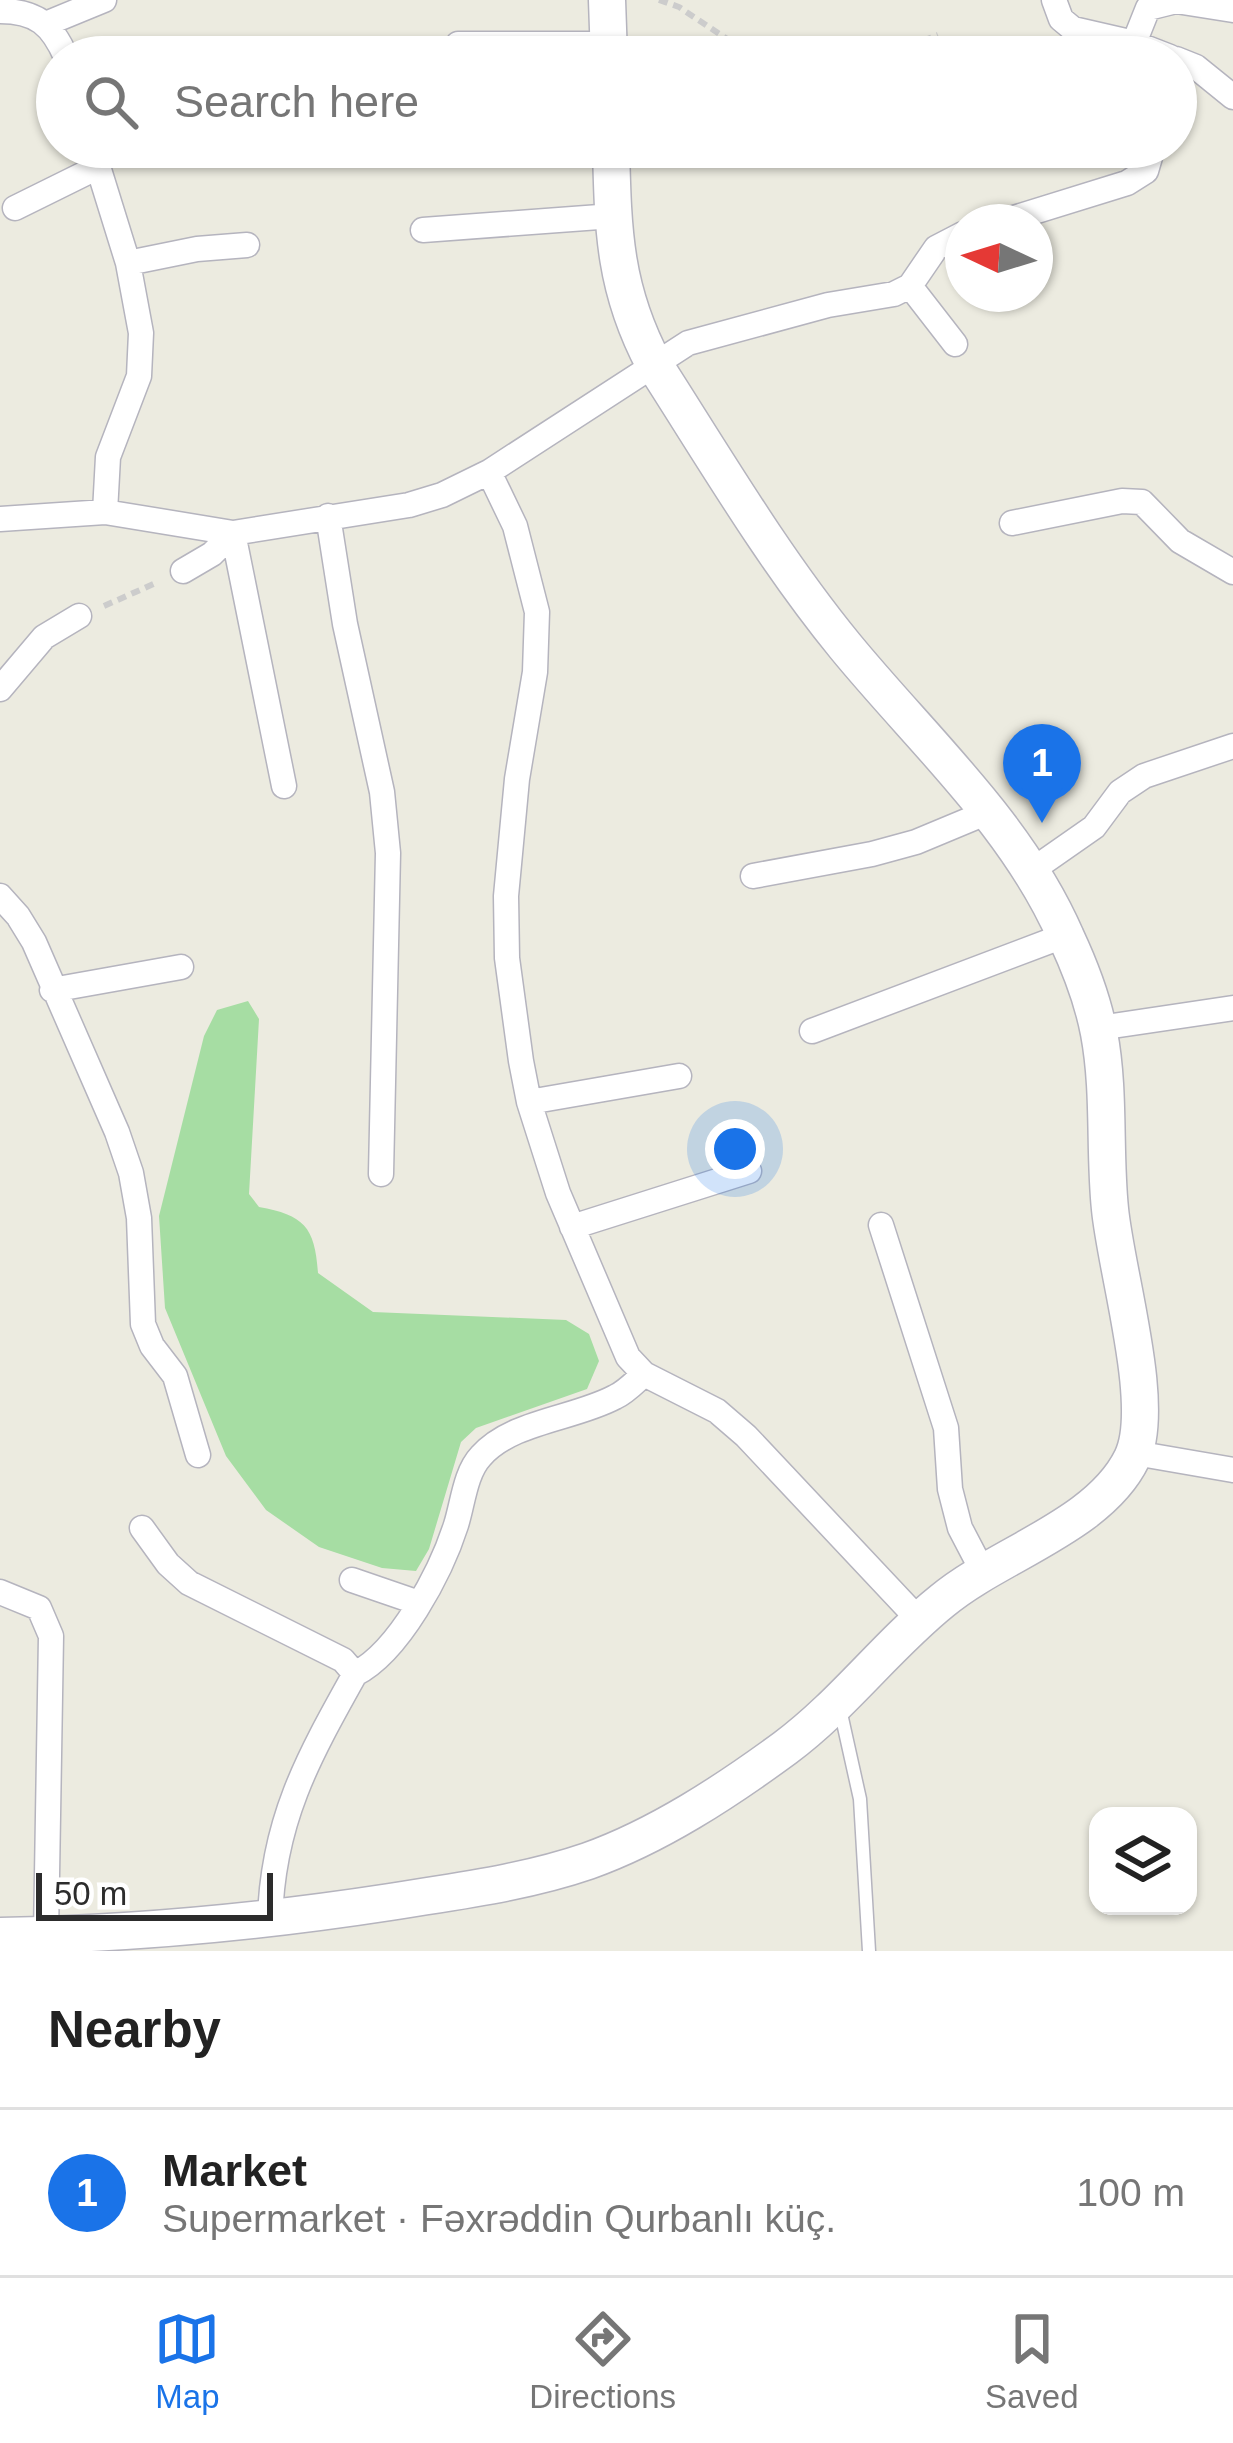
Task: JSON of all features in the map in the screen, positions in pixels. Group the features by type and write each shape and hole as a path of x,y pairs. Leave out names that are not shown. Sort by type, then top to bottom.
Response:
{"street":[{"path":"48,23 104,0"},
{"path":"607,0 608,36"},
{"path":"1054,0 1061,19 1093,36"},
{"path":"1138,36 1147,4 1178,1 1233,10"},
{"path":"0,11 31,14 48,23 55,36"},
{"path":"1197,68 1233,98"},
{"path":"15,208 78,168"},
{"path":"98,168 128,262 141,333 140,376 108,457 105,512"},
{"path":"0,1936 173,1930 270,1921 493,1886 594,1859 649,1834 789,1745 920,1621 983,1572 1096,1502 1119,1480 1135,1453 1141,1396 1109,1205 1105,1073 1099,1028 1066,935 1031,871 988,812 820,614 654,364 625,303 612,168"},
{"path":"1053,206 1126,183 1147,168"},
{"path":"423,230 613,216"},
{"path":"0,519 105,512 233,533 409,505 489,472 654,364 704,337 828,304 894,294 910,286 936,248 945,243"},
{"path":"128,262 247,245"},
{"path":"910,286 955,344"},
{"path":"489,472 515,526 537,612 535,672 517,779 506,896 507,958 529,1102 572,1227 616,1337 644,1374 717,1411 746,1436 920,1621"},
{"path":"1012,523 1122,501 1142,502 1180,542 1233,572"},
{"path":"328,515 388,853 381,1174"},
{"path":"184,571 212,554 233,533"},
{"path":"233,533 284,786"},
{"path":"0,688 44,638 79,616"},
{"path":"1031,871 1094,827 1120,792 1144,776 1233,746"},
{"path":"753,876 872,854 916,842 988,812"},
{"path":"0,896 34,942 118,1132 139,1217 143,1324 152,1346 175,1376 198,1455"},
{"path":"812,1031 1066,935"},
{"path":"52,990 182,968"},
{"path":"1099,1028 1233,1008"},
{"path":"529,1102 679,1076"},
{"path":"572,1227 748,1171"},
{"path":"881,1225 946,1428 950,1489 960,1528 983,1572"},
{"path":"270,1921 271,1879 291,1795 355,1674 375,1664 419,1603 451,1540 475,1462 509,1436 619,1395 644,1374"},
{"path":"1135,1453 1233,1470"},
{"path":"142,1528 168,1564 189,1583 343,1660 355,1674"},
{"path":"352,1580 419,1603"},
{"path":"0,1592 39,1608 51,1636 46,1936"}],"lane":[{"path":"839,1702 860,1799 869,1951"}],"path":[{"path":"659,0 679,7 722,36"},
{"path":"79,616 184,571"}],"green space":[{"path":"248,1001 259,1019 249,1194 259,1207 287,1214 304,1226 314,1244 318,1273 373,1312 566,1320 589,1334 599,1361 587,1389 476,1428 461,1442 429,1549 416,1571 382,1568 319,1547 266,1510 226,1456 165,1308 159,1216 204,1036 217,1010"}],"place":[{"name":"Market","path":"1042,823"}]}
